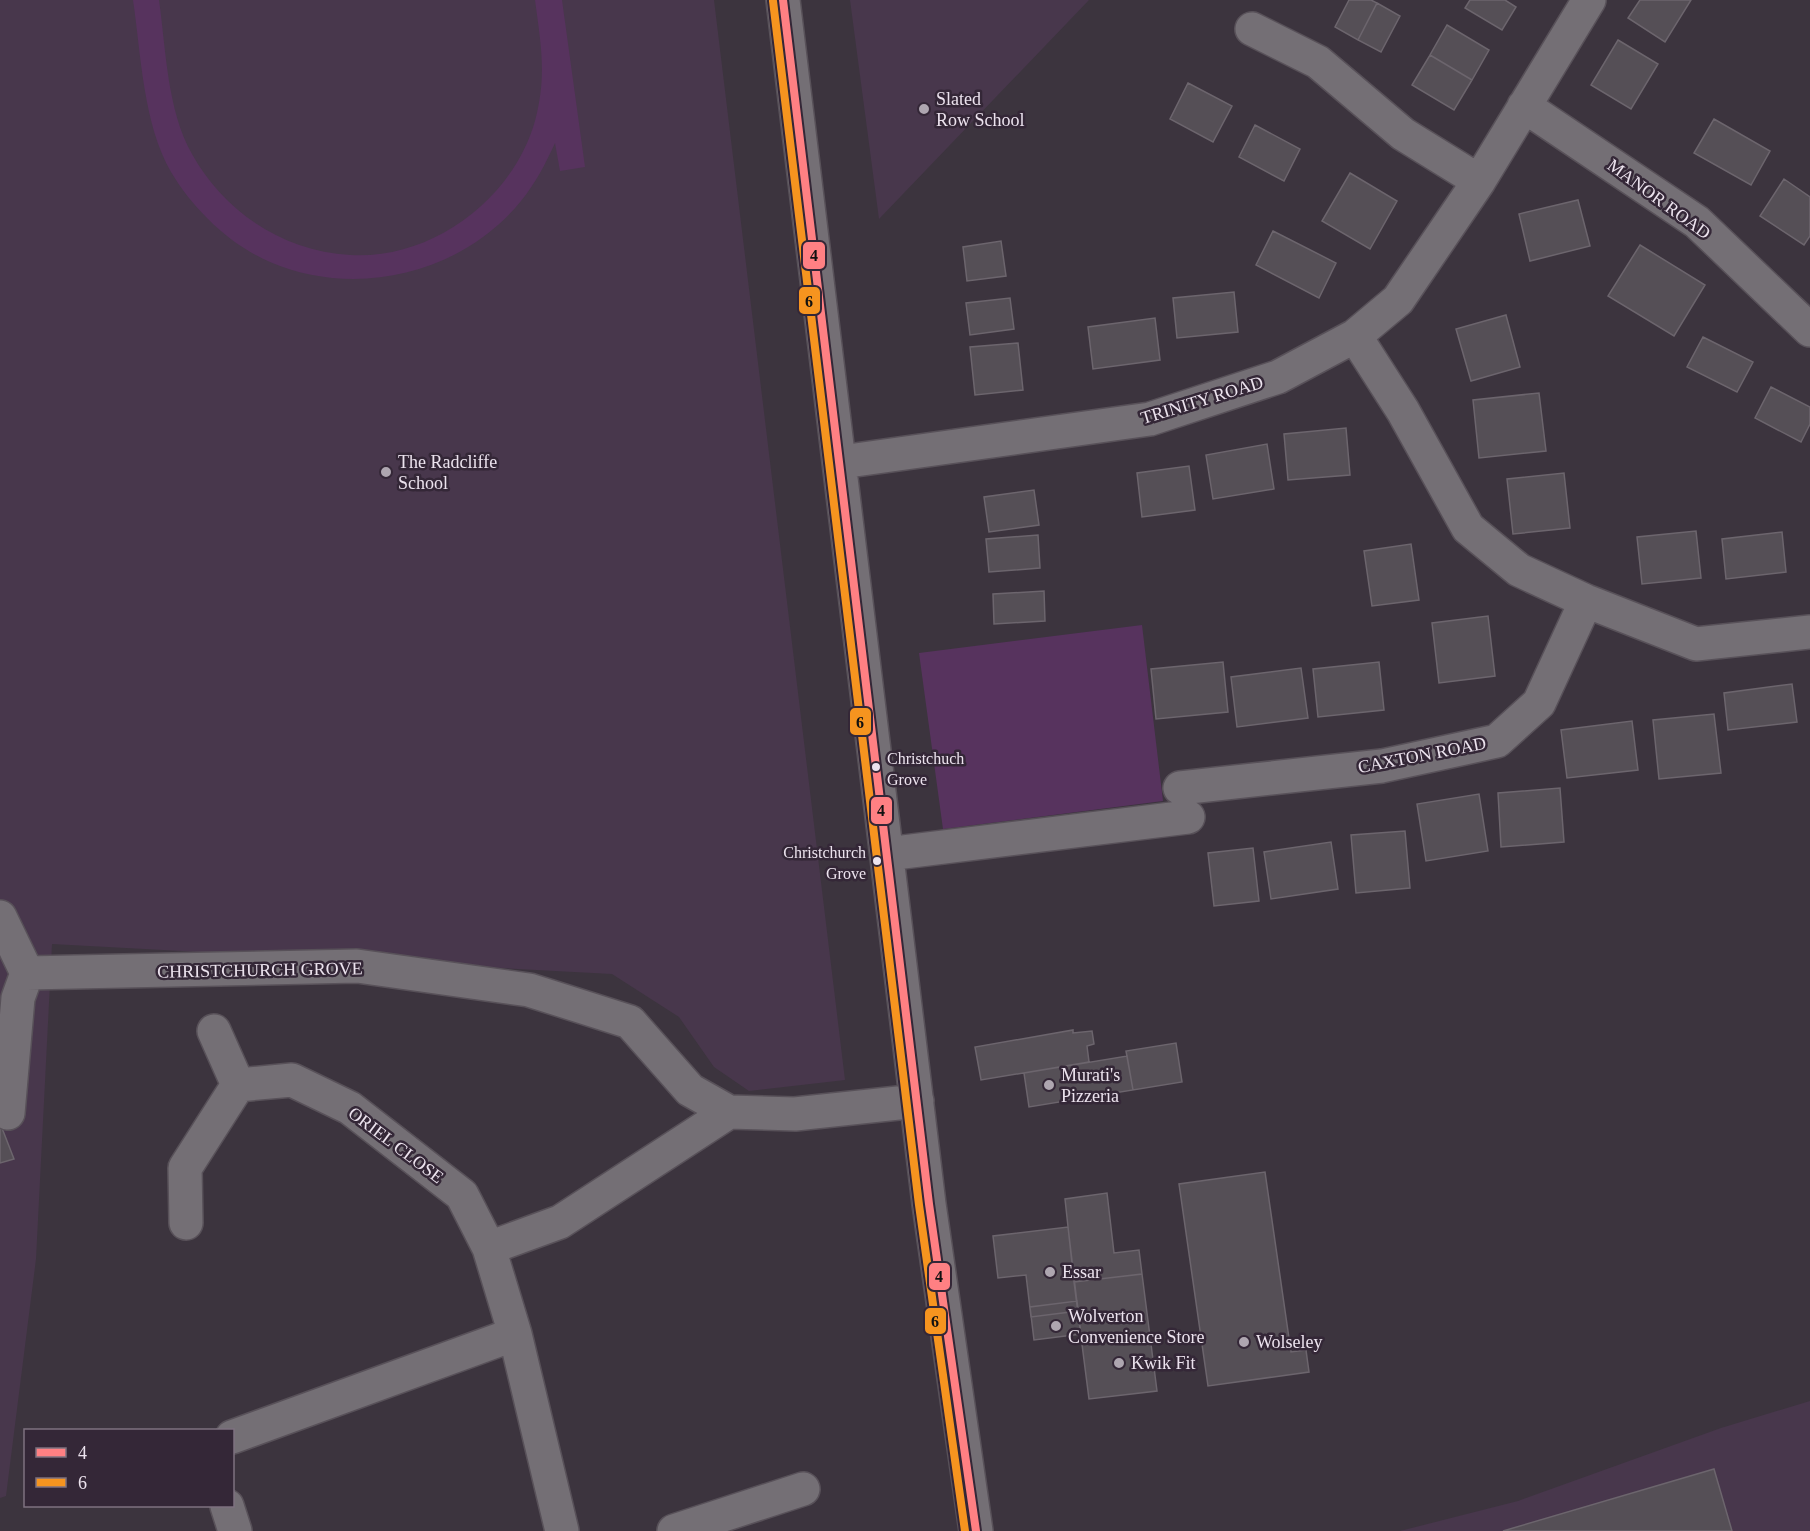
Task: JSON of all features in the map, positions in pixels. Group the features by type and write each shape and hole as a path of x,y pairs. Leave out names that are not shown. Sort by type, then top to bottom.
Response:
{"street":[{"path":"783,0 934,1239 976,1531"},
{"name":"TRINITY ROAD","path":"841,462 1150,419 1278,377 1355,336 1398,300 1479,182 1589,0"},
{"path":"1252,29 1318,62 1403,134 1479,182"},
{"name":"MANOR ROAD","path":"1524,106 1697,222 1810,330"},
{"path":"1355,336 1403,411 1468,528 1519,570 1586,601 1696,644 1810,632"},
{"name":"CAXTON ROAD","path":"887,854 1184,803 1382,766 1497,741 1539,703 1586,601"},
{"path":"0,917 27,973 18,998 8,1113"},
{"name":"CHRISTCHURCH GROVE","path":"27,973 357,966 529,990 630,1022 690,1090 729,1112 795,1114 917,1101"},
{"path":"186,1224 186,1168 238,1085 214,1031"},
{"name":"ORIEL CLOSE","path":"238,1085 292,1080 350,1108 462,1195 489,1248 515,1334 562,1531"},
{"path":"489,1248 560,1222 729,1112"},
{"path":"234,1436 515,1334"},
{"path":"674,1531 803,1489"},
{"path":"227,1507 235,1531"}],"shaded area":[{"name":"The Radcliffe School","path":"0,0 714,0 845,1080 749,1091 714,1067 679,1017 612,974 52,944 36,1259 6,1496 0,1498"},
{"path":"133,0 159,0 172,99 184,137 205,175 221,194 258,225 302,246 350,255 381,254 410,247 439,235 465,219 488,199 508,176 524,149 539,105 542,75 541,46 535,0 562,0 585,167 560,171 555,143 531,188 497,226 469,247 438,262 406,273 372,278 337,278 303,273 270,262 227,236 201,212 171,172 154,132 149,111"},
{"name":"Slated Row School","path":"850,0 1089,0 879,219"},
{"path":"1142,625 1163,801 943,829 919,653"},
{"path":"1810,1401 1810,1531 1400,1531 1518,1501 1721,1428"}],"building":[{"path":"1349,0 1371,0 1377,3 1358,40 1335,27"},
{"path":"1470,0 1505,0 1516,7 1502,30 1465,8"},
{"path":"1640,0 1691,0 1665,42 1628,18"},
{"path":"1377,3 1400,16 1381,52 1358,40"},
{"path":"1447,25 1489,50 1472,80 1430,55"},
{"path":"1618,40 1658,64 1631,109 1591,85"},
{"path":"1430,55 1472,80 1454,110 1412,85"},
{"path":"1188,83 1232,106 1213,142 1170,119"},
{"path":"1714,119 1770,151 1751,185 1694,153"},
{"path":"1255,125 1300,149 1284,181 1239,157"},
{"path":"1350,173 1397,201 1370,249 1322,221"},
{"path":"1784,179 1810,197 1810,236 1804,245 1760,216"},
{"path":"1578,200 1590,246 1530,261 1519,214"},
{"path":"1273,231 1336,263 1319,298 1256,265"},
{"path":"1001,241 1006,276 967,281 963,247"},
{"path":"1640,245 1705,285 1674,336 1608,296"},
{"path":"1234,292 1238,332 1177,338 1173,298"},
{"path":"1010,298 1014,329 970,335 966,303"},
{"path":"1506,315 1520,367 1471,381 1456,329"},
{"path":"1155,318 1160,360 1093,369 1088,327"},
{"path":"1703,337 1753,362 1737,392 1687,367"},
{"path":"1018,343 1023,390 975,395 970,347"},
{"path":"1771,387 1810,407 1810,424 1801,442 1755,418"},
{"path":"1539,393 1546,451 1479,458 1473,400"},
{"path":"1346,428 1350,475 1288,480 1284,434"},
{"path":"1267,444 1274,489 1213,499 1206,455"},
{"path":"1189,466 1195,510 1142,517 1137,473"},
{"path":"1564,473 1570,528 1513,534 1507,479"},
{"path":"1034,490 1039,525 989,532 984,497"},
{"path":"1696,531 1701,578 1642,584 1637,537"},
{"path":"1782,532 1786,572 1726,579 1722,539"},
{"path":"1038,535 1040,568 989,572 986,539"},
{"path":"1411,544 1419,600 1372,606 1364,551"},
{"path":"1044,591 1045,621 994,624 993,594"},
{"path":"1488,616 1495,676 1439,683 1432,623"},
{"path":"1223,662 1228,712 1156,719 1151,669"},
{"path":"1379,662 1384,710 1318,717 1313,669"},
{"path":"1301,668 1308,718 1237,727 1231,677"},
{"path":"1792,684 1797,722 1728,730 1724,693"},
{"path":"1714,714 1721,773 1659,779 1653,720"},
{"path":"1632,721 1638,770 1567,778 1561,730"},
{"path":"1560,788 1564,842 1501,847 1498,793"},
{"path":"1479,794 1488,851 1426,861 1417,804"},
{"path":"1405,831 1410,888 1356,893 1351,835"},
{"path":"1331,842 1338,889 1271,899 1264,852"},
{"path":"1253,848 1259,901 1214,906 1208,853"},
{"path":"1073,1030 1073,1033 1092,1031 1094,1044 1087,1046 1089,1062 981,1080 975,1047"},
{"path":"1176,1043 1182,1082 1133,1090 1126,1051"},
{"path":"1127,1056 1133,1090 1029,1107 1024,1073"},
{"path":"0,1123 14,1159 0,1163"},
{"path":"1265,1172 1291,1352 1306,1350 1309,1372 1208,1386 1179,1184"},
{"path":"1107,1193 1114,1253 1139,1250 1142,1274 1074,1282 1065,1199"},
{"path":"1068,1227 1078,1311 1031,1317 1026,1275 998,1278 993,1236"},
{"name":"Kwik Fit","path":"1142,1274 1157,1391 1089,1399 1074,1282"},
{"name":"Wolverton Convenience Store","path":"1077,1301 1081,1334 1034,1340 1030,1307"},
{"path":"1714,1469 1732,1531 1503,1531"}],"transit line":[{"name":"4","path":"783,0 929,1204 976,1531"},
{"name":"6","path":"773,1 919,1205 965,1531"}],"place":[{"name":"Slated Row School","path":"924,109"},
{"name":"The Radcliffe School","path":"386,472"},
{"name":"Christchuch Grove","path":"876,767"},
{"name":"Christchurch Grove","path":"877,861"},
{"name":"Murati's Pizzeria","path":"1049,1085"},
{"name":"Essar","path":"1050,1272"},
{"name":"Wolverton Convenience Store","path":"1056,1326"},
{"name":"Wolseley","path":"1244,1342"},
{"name":"Kwik Fit","path":"1119,1363"}]}
